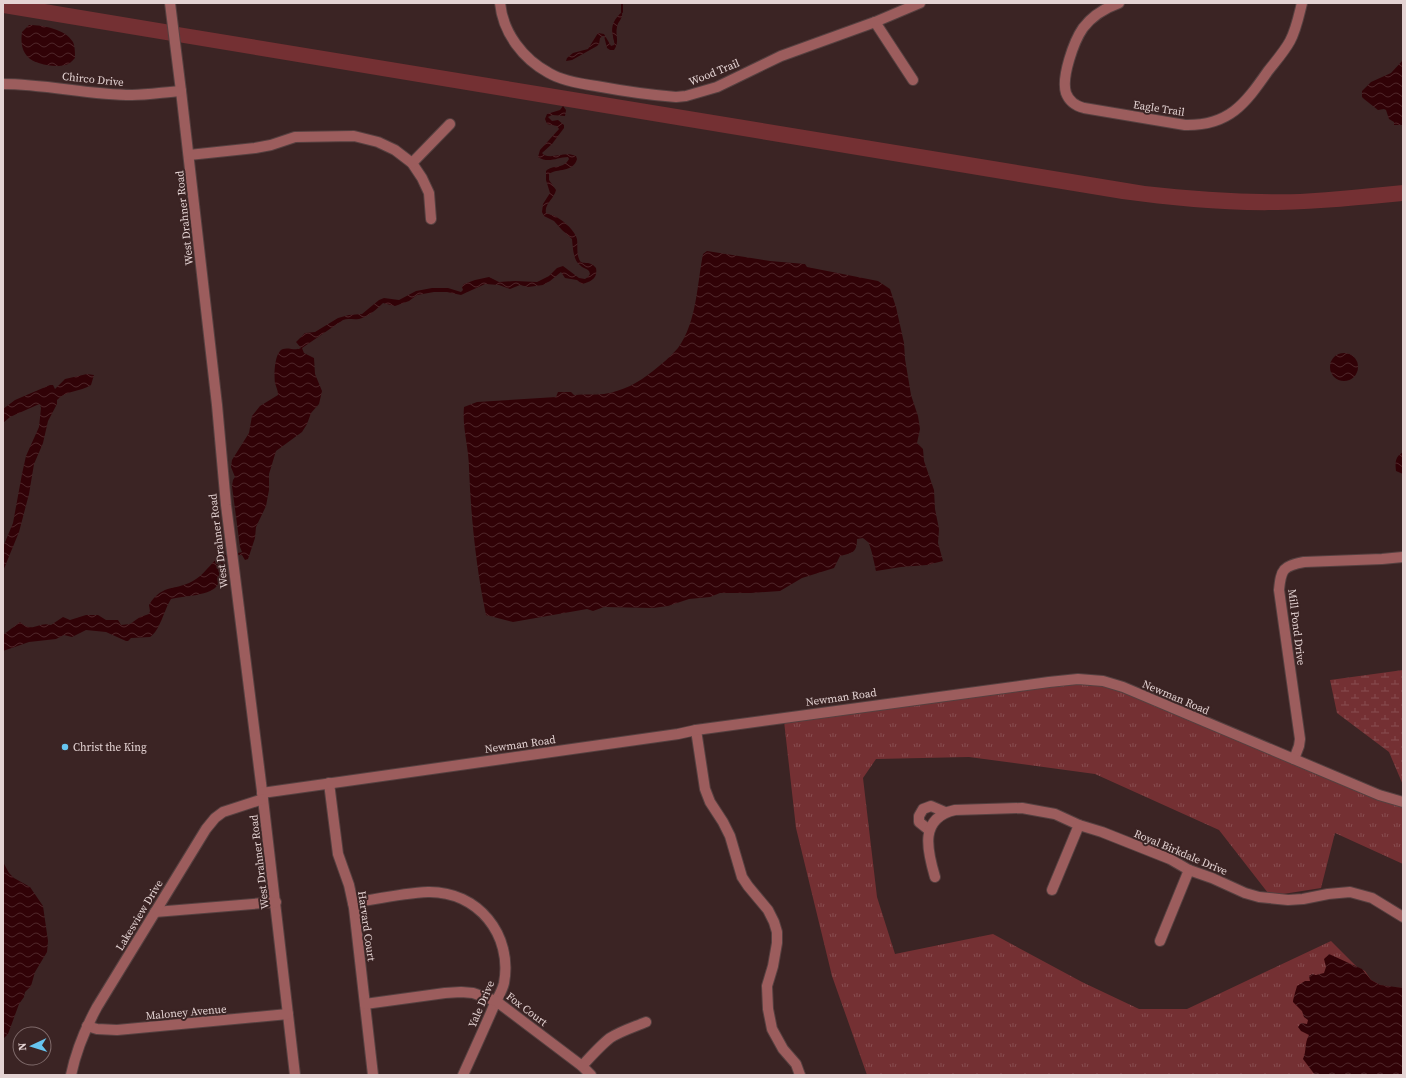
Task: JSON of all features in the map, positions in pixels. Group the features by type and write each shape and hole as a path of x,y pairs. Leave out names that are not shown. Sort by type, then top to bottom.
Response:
{"street":[{"name":"West Drahner Road","path":"170,3 189,155 217,405 226,505 276,902 295,1075"},
{"name":"Wood Trail","path":"500,3 504,21 514,42 529,60 550,74 579,83 676,97 693,95 717,87 781,56 875,22 920,3"},
{"name":"Eagle Trail","path":"1118,3 1110,6 1094,17 1076,38 1069,60 1065,85 1068,98 1078,106 1084,108 1185,125 1217,121 1228,116 1245,102 1291,40 1302,3"},
{"path":"875,22 913,80"},
{"name":"Chirco Drive","path":"3,84 27,84 95,93 133,95 181,91"},
{"path":"412,163 450,124"},
{"path":"189,155 255,148 271,145 294,137 354,136 378,142 395,150 412,163 422,178 429,193 430,219"},
{"name":"Mill Pond Drive","path":"1294,759 1300,739 1279,590 1280,574 1285,568 1293,564 1304,562 1403,557"},
{"name":"Newman Road","path":"263,796 329,783 678,734 696,730 1078,679 1103,681 1123,687 1379,795 1403,802"},
{"path":"696,730 705,789 710,802 730,836 742,877 768,910 774,922 777,932 777,943 773,966 767,986 768,1009 772,1029 784,1049 796,1064 800,1075"},
{"name":"Harvard Court","path":"329,783 338,854 349,885 353,903 373,1075"},
{"name":"Lakesview Drive","path":"71,1075 75,1058 87,1026 112,981 206,829 215,818 223,812 263,796"},
{"name":"Royal Birkdale Drive","path":"929,830 919,822 919,816 923,809 931,806 945,812 974,809 1022,808 1055,814 1170,859 1189,870 1212,878 1245,894 1288,900 1350,892 1360,894 1380,903 1403,917"},
{"path":"935,877 930,861 928,836 929,830 938,817 945,812"},
{"path":"1052,890 1079,824"},
{"path":"1160,941 1189,870"},
{"name":"Yale Drive","path":"353,903 428,892 451,895 477,908 493,924 501,940 506,963 504,985 463,1075"},
{"path":"155,912 276,902"},
{"name":"Fox Court","path":"365,1004 445,993 473,993 496,1001 582,1066 591,1075"},
{"name":"Maloney Avenue","path":"87,1026 103,1029 132,1029 288,1014"},
{"path":"582,1066 611,1038 646,1022"}],"green space":[{"path":"3,3 39,3 1145,186 1222,193 1300,194 1403,185 1403,201 1325,208 1239,210 1200,208 1122,199 3,13"},
{"path":"1403,670 1403,785 1389,752 1337,713 1330,680"},
{"path":"1081,682 1107,686 1403,806 1403,864 1335,833 1321,888 1283,894 1268,893 1219,830 1095,774 969,757 876,759 863,778 877,897 895,954 993,934 1082,982 1139,1009 1187,1009 1331,941 1357,967 1365,971 1371,980 1388,987 1403,988 1403,1075 867,1075 832,976 796,828 784,721"}],"water":[{"path":"622,12 622,16 617,27 617,44 614,50 607,48 603,36 600,38 597,46 572,60 566,61 567,58 573,53 588,49 598,33 604,34 611,46 614,45 612,29 615,20"},
{"path":"29,25 47,27 65,34 73,42 75,48 75,58 67,65 61,66 44,65 30,59 24,50 22,41 22,32"},
{"path":"1403,60 1403,125 1394,125 1394,122 1389,119 1386,110 1378,110 1364,99 1362,97 1362,91 1371,82 1391,73"},
{"path":"563,106 566,110 565,116 552,115 548,117 552,121 558,120 564,125 564,128 552,144 542,153 548,156 568,154 576,156 577,159 572,166 549,174 549,180 556,190 546,207 546,213 561,220 574,233 577,239 580,261 583,263 589,263 596,268 596,274 593,279 582,284 577,280 565,278 561,272 543,285 528,287 520,285 510,289 499,285 485,284 461,295 447,292 434,292 417,295 409,301 395,306 383,303 362,318 343,320 302,348 304,353 314,358 315,374 322,391 319,404 311,413 302,432 276,451 269,474 269,490 266,506 256,527 255,538 248,559 245,560 242,555 227,557 226,563 222,568 219,582 215,588 197,595 171,599 157,630 150,637 131,638 126,641 106,632 86,630 72,637 64,635 56,639 29,642 3,651 3,635 20,622 28,627 32,627 46,624 51,625 63,617 70,620 86,615 98,615 106,620 118,620 121,625 130,624 140,617 149,614 149,605 160,593 196,579 216,559 224,554 227,556 242,552 240,547 232,486 235,477 231,467 232,460 249,433 252,416 260,406 278,395 275,383 275,364 280,351 287,348 301,348 296,342 305,333 315,332 338,318 362,314 379,300 384,298 399,300 416,291 432,288 448,288 461,292 464,284 489,277 499,282 537,282 549,276 557,268 563,266 579,278 585,279 588,277 590,274 589,271 576,261 572,239 554,221 544,216 542,212 543,204 550,193 546,180 546,171 564,165 569,159 568,157 564,157 546,160 538,157 540,150 559,129 557,126 547,124 545,119 547,114 560,110"},
{"path":"707,251 770,261 805,264 807,267 878,281 890,289 896,307 904,343 911,395 918,416 920,429 917,443 923,449 924,461 934,490 935,509 939,529 938,543 943,561 927,565 876,571 869,544 863,538 857,539 857,544 853,552 840,556 834,568 802,578 780,591 720,593 710,597 689,599 668,606 653,608 604,607 593,611 587,609 513,622 486,615 474,542 464,407 477,402 556,397 558,392 571,392 574,395 611,393 624,389 642,379 669,357 678,348 684,338 693,315 703,254"},
{"path":"1344,353 1354,357 1358,367 1354,377 1344,381 1334,377 1330,367 1334,357"},
{"path":"87,374 94,375 91,385 65,394 57,400 57,404 48,421 43,443 34,464 29,494 19,532 3,571 3,547 13,523 26,456 39,427 41,408 40,404 37,405 10,417 3,423 3,409 15,400 50,385 53,385 55,389 65,379"},
{"path":"1403,452 1403,474 1396,471 1396,460"},
{"path":"3,862 9,873 14,878 30,887 43,906 48,941 47,952 35,972 31,986 25,992 24,997 19,1004 8,1034 3,1039"},
{"path":"1329,954 1362,969 1371,980 1380,985 1403,988 1403,1075 1315,1075 1303,1059 1309,1035 1301,1031 1298,1027 1301,1023 1307,1024 1308,1020 1293,1002 1294,997 1297,986 1305,981 1310,981 1309,976 1312,974 1316,975 1324,973 1326,967 1324,959"}],"waterway":[{"path":"622,3 622,12"}],"place":[{"name":"Christ the King","path":"65,747"}]}
